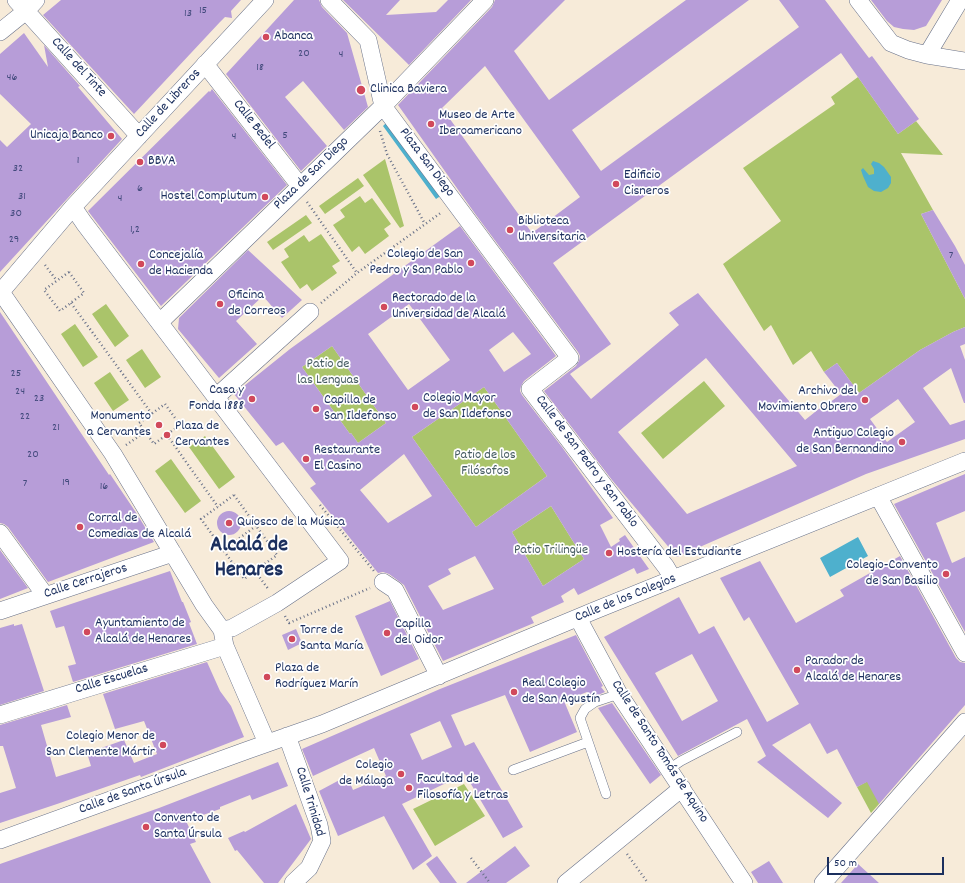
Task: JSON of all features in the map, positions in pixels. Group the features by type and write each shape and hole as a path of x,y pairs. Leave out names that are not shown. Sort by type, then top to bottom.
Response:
{"street":[{"name":"Calle de Libreros","path":"73,207 265,0"},
{"path":"329,0 368,40 379,109"},
{"name":"Plaza de San Diego","path":"160,322 379,109 485,0"},
{"path":"858,0 891,43 908,50 927,55 965,61"},
{"path":"927,55 960,0"},
{"path":"0,32 26,4"},
{"name":"Calle del Tinte","path":"26,4 139,136"},
{"name":"Calle Bedel","path":"205,64 299,188"},
{"name":"Plaza San Diego","path":"379,109 468,221"},
{"path":"223,638 232,628 277,603 340,561 73,207 1,292 113,454 168,555 204,605 223,638 267,743"},
{"name":"Calle de San Pedro y San Pablo","path":"468,221 570,358 530,389 666,567 673,579"},
{"path":"216,397 310,312"},
{"name":"Calle de los Colegios","path":"287,736 322,724 673,579 965,461"},
{"path":"878,496 965,653"},
{"path":"0,533 45,595"},
{"name":"Calle Cerrajeros","path":"0,611 168,555"},
{"path":"383,582 395,590 439,676"},
{"name":"Calle de Santo Tomás de Aquino","path":"578,618 619,694 744,883"},
{"name":"Calle Escuelas","path":"0,715 223,638"},
{"path":"823,883 965,722"},
{"name":"Calle de Santa Úrsula","path":"0,840 287,736"},
{"name":"Calle Trinidad","path":"287,736 319,825 322,841 309,868 293,883"},
{"path":"566,883 682,788"}],"lane":[{"path":"606,794 580,718 585,709 595,702 619,694"},
{"path":"669,769 681,761 737,732"},
{"path":"513,770 588,742"}],"path":[{"path":"379,109 386,154 425,224"},
{"path":"299,188 357,273"},
{"path":"310,312 357,273 455,203"},
{"path":"44,264 57,281"},
{"path":"69,272 84,293 71,303 60,311 44,290 69,272"},
{"path":"71,303 152,414"},
{"path":"165,404 180,425 154,444 139,423 152,414 165,404"},
{"path":"113,454 146,432"},
{"path":"167,435 218,507"},
{"path":"234,495 256,526 277,555 244,579 201,519 234,495"},
{"path":"223,550 256,526"},
{"path":"618,840 648,883"},
{"path":"471,858 490,883"}],"green space":[{"path":"858,77 898,134 916,121 943,155 901,153 933,210 921,214 965,299 965,327 920,350 859,393 837,363 824,372 811,351 793,365 771,325 764,331 723,264 781,221 743,168 835,104 831,97"},
{"path":"385,159 404,226 400,228 363,175"},
{"path":"358,178 364,186 325,214 319,206"},
{"path":"360,196 365,203 372,198 391,224 384,229 389,236 365,254 359,246 352,252 333,225 345,217 340,210"},
{"path":"306,215 312,223 273,250 267,242"},
{"path":"321,234 340,261 332,266 337,273 312,291 307,284 300,289 281,262 289,257 284,249 304,235 309,242"},
{"path":"106,304 129,336 115,347 92,314"},
{"path":"75,324 98,357 83,367 61,334"},
{"name":"Patio de las Lenguas","path":"332,346 386,423 358,443 302,367"},
{"path":"142,349 161,377 145,388 126,360"},
{"path":"110,372 129,400 113,411 94,383"},
{"path":"704,381 725,406 663,459 641,433"},
{"name":"Patio de los Filósofos","path":"484,387 547,476 476,527 412,437"},
{"path":"205,436 235,477 219,489 189,447"},
{"path":"171,459 201,501 185,513 155,471"},
{"name":"Patio Trilingüe","path":"551,506 584,559 543,586 512,532"},
{"path":"882,773 879,804 871,813 857,787"},
{"path":"464,784 485,816 435,846 413,809"}],"water":[{"path":"388,121 442,195 436,199 383,126"},
{"path":"873,161 884,167 891,177 891,183 888,188 881,192 874,191 868,187 861,170 863,168 869,175 874,174 874,169 871,164"},
{"path":"858,537 868,556 830,577 820,558"}],"building":[{"path":"61,0 241,0 231,11 232,18 225,17 134,114 43,15"},
{"path":"294,0 319,0 322,7 347,33 368,107 344,130 303,81 285,97 327,146 301,171 226,74"},
{"path":"343,0 400,0 386,15 436,12 448,0 471,0 409,65"},
{"path":"495,0 565,0 514,51 549,100 686,0 749,0 572,130 601,171 799,27 779,0 825,0 869,58 872,56 919,119 898,134 841,53 553,263 611,344 570,374 591,399 679,325 669,313 698,293 805,420 841,394 824,372 837,363 859,393 920,350 965,327 965,344 960,346 965,360 965,403 951,368 923,388 950,425 965,420 965,439 866,474 677,557 612,480 544,391 576,366 580,356 578,352 476,215 398,105 492,7","holes":["485,66 580,197 532,233 442,108","706,358 797,466 687,514 618,432","898,399 915,422 887,442 870,419"]},
{"path":"871,0 942,0 926,26 914,30 894,27 887,21"},
{"path":"24,33 48,67 44,45 80,86 78,87 122,139 0,272 0,140 7,147 31,124 0,94 0,54"},
{"path":"212,89 287,185 161,306 88,211"},
{"path":"933,210 965,265 965,299 921,214"},
{"path":"460,226 556,356 524,381 520,391 522,395 562,447 613,518 600,525 611,547 620,541 619,539 625,535 649,569 637,574 634,568 578,595 574,588 561,596 564,602 531,617 534,623 443,661 404,585 389,574 383,572 378,573 310,488 316,484 283,442 276,446 234,394 290,349","holes":["409,304 450,360 408,390 368,334","513,332 531,354 504,372 489,350","332,346 386,423 358,443 351,433 350,434 302,367","484,387 547,476 476,527 412,437","404,454 432,496 388,523 360,490","551,506 584,559 543,586 512,532","475,556 494,589 443,610 428,586 451,574 448,569"]},
{"path":"248,250 302,300 282,318 263,296 236,321 257,344 219,378 178,329 179,318"},
{"path":"0,312 109,475 110,474 137,514 154,542 48,582 8,527 0,523"},
{"name":"Colegio-Convento de San Basilio","path":"965,474 965,511 936,523 952,563 965,557 965,632 894,504"},
{"name":"Quiosco de la Música","path":"229,511 237,515 241,523 237,531 229,535 221,531 217,523 221,515"},
{"path":"0,550 28,588 0,599"},
{"path":"900,556 956,658 960,662 965,663 965,705 879,804 867,782 857,787 837,749 827,754 810,723 772,745 842,803 828,818 757,762 766,756 747,719 678,756 604,637 679,597 699,634 714,626 767,722 799,704 749,617 744,621 720,578 760,561 796,623 844,596 840,590","holes":["692,654 718,701 682,721 655,673"]},
{"name":"Ayuntamiento de Alcalá de Henares","path":"170,571 191,622 189,623 197,644 73,682 68,666 76,664 64,626 56,628 50,611"},
{"name":"Capilla del Oidor","path":"390,601 419,659 381,676 355,616"},
{"path":"14,624 14,626 22,624 44,691 0,705 0,628"},
{"name":"Torre de Santa María","path":"296,629 302,643 288,650 282,635"},
{"path":"576,635 603,686 601,687 605,692 591,698 587,692 564,701 577,732 530,752 505,695 451,715 465,746 474,742 523,827 503,838 465,774 402,804 432,856 413,870 384,816 338,836 319,791 347,776 353,790 386,776 374,748 313,776 302,749 440,689","holes":["440,721 452,747 422,760 410,734"]},
{"path":"207,662 220,691 231,706 244,737 141,777 140,775 0,823 0,793 16,788 3,746 0,746 0,725 67,705 71,717 41,725 56,777 91,766 87,753 124,740 134,763 157,754 144,721 115,729 103,694"},
{"path":"612,703 661,775 650,784 598,708"},
{"path":"278,762 288,786 252,800 250,795 220,807 220,809 186,821 196,842 190,844 211,883 0,883 0,864 159,808"},
{"path":"296,804 311,839 278,883 264,883 237,850 235,851 228,838 244,831 245,832"},
{"path":"515,846 530,866 506,883 466,883"},
{"path":"437,856 457,883 440,883 426,864"},
{"path":"769,861 783,883 758,883 751,872"},
{"path":"858,864 879,883 841,883"}],"place":[{"name":"Abanca","path":"266,37"},
{"name":"Clinica Baviera","path":"361,90"},
{"name":"Museo de Arte Iberoamericano","path":"431,124"},
{"name":"Unicaja Banco","path":"111,136"},
{"name":"BBVA","path":"140,162"},
{"name":"Edificio Cisneros","path":"616,184"},
{"name":"Hostel Complutum","path":"265,197"},
{"name":"Biblioteca Universitaria","path":"510,230"},
{"name":"Colegio de San Pedro y San Pablo","path":"471,263"},
{"name":"Concejalía de Hacienda","path":"141,264"},
{"name":"Oficina de Correos","path":"220,304"},
{"name":"Rectorado de la Universidad de Alcalá","path":"384,307"},
{"name":"Casa y Fonda 1888","path":"252,399"},
{"name":"Archivo del Movimiento Obrero","path":"865,400"},
{"name":"Colegio Mayor de San Ildefonso","path":"415,407"},
{"name":"Capilla de San Ildefonso","path":"316,409"},
{"name":"Monumento a Cervantes","path":"159,425"},
{"name":"Plaza de Cervantes","path":"167,435"},
{"name":"Antiguo Colegio de San Bernandino","path":"902,442"},
{"name":"Restaurante El Casino","path":"306,459"},
{"name":"Quiosco de la Música","path":"229,523"},
{"name":"Corral de Comedias de Alcalá","path":"80,527"},
{"name":"Hostería del Estudiante","path":"609,553"},
{"name":"Colegio-Convento de San Basilio","path":"946,574"},
{"name":"Ayuntamiento de Alcalá de Henares","path":"87,632"},
{"name":"Capilla del Oidor","path":"387,633"},
{"name":"Torre de Santa María","path":"292,639"},
{"name":"Parador de Alcalá de Henares","path":"797,670"},
{"name":"Plaza de Rodríguez Marín","path":"267,677"},
{"name":"Real Colegio de San Agustín","path":"514,692"},
{"name":"Colegio Menor de San Clemente Mártir","path":"163,745"},
{"name":"Colegio de Málaga","path":"401,774"},
{"name":"Facultad de Filosofía y Letras","path":"409,788"},
{"name":"Convento de Santa Úrsula","path":"146,827"}],"district":[{"name":"Alcalá de Henares","path":"249,560"}]}
